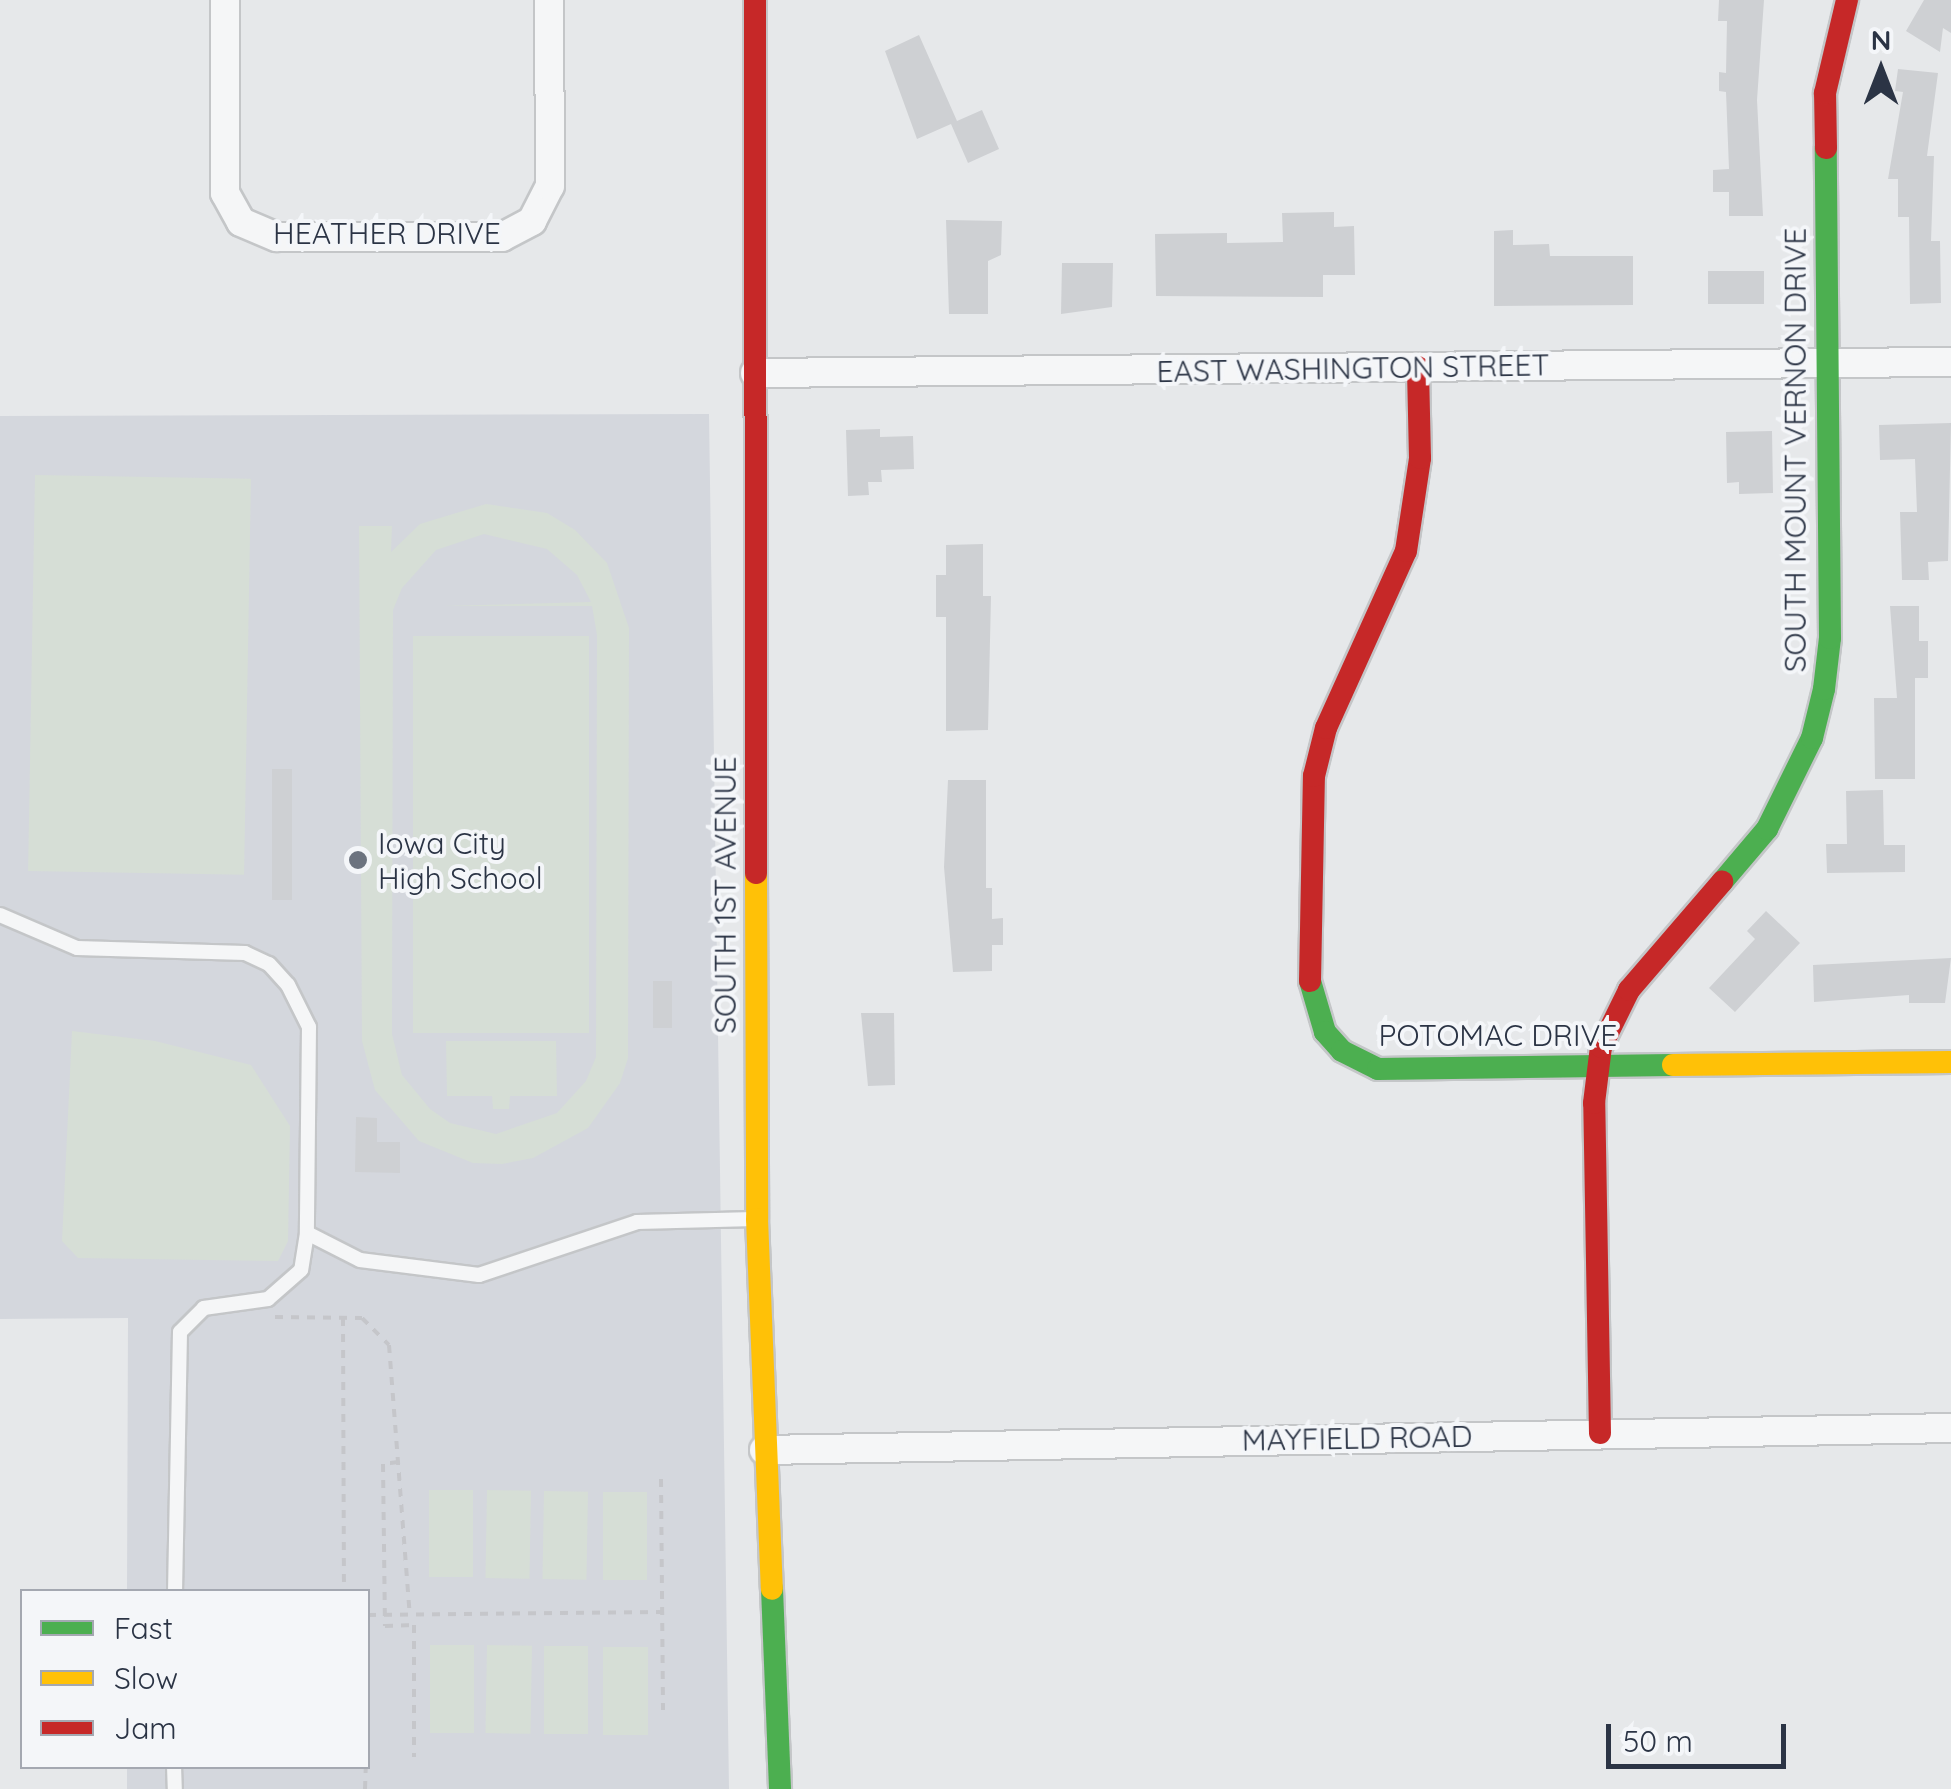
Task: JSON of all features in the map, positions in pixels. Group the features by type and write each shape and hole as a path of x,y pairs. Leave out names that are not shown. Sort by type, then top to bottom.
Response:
{"street":[{"name":"HEATHER DRIVE","path":"225,0 225,192 241,222 277,237 502,236 532,221 550,186 548,0"},
{"name":"SOUTH 1ST AVENUE","path":"756,0 757,1219 780,1789"},
{"name":"SOUTH MOUNT VERNON DRIVE","path":"1600,1433 1596,1066 1629,990 1767,829 1812,738 1830,638 1824,93 1847,0"},
{"name":"EAST WASHINGTON STREET","path":"756,373 1951,362"},
{"name":"POTOMAC DRIVE","path":"1418,367 1420,458 1406,551 1326,728 1314,776 1308,837 1315,1012 1342,1050 1378,1069 1951,1062"},
{"name":"MAYFIELD ROAD","path":"764,1450 1951,1428"}],"lane":[{"path":"0,915 77,948 244,952 268,964 288,984 309,1026 307,1233 301,1270 280,1293 204,1308 180,1332 175,1589"},
{"path":"307,1233 360,1260 479,1275 637,1222 757,1219"}],"path":[{"path":"253,1301 260,1314 362,1318 390,1345 410,1616"},
{"path":"343,1318 344,1589"},
{"path":"398,1462 382,1464 384,1626 414,1625 414,1757"},
{"path":"661,1479 662,1710"},
{"path":"370,1615 663,1612"}],"shaded area":[{"name":"Iowa City High School","path":"709,414 729,1789 127,1789 127,1769 370,1769 370,1589 127,1589 128,1318 0,1319 0,416"},
{"path":"35,475 251,479 244,875 28,871"},
{"path":"486,504 547,513 575,530 607,563 629,628 628,1058 620,1083 588,1128 533,1158 502,1164 473,1163 419,1141 375,1090 362,1041 359,526 392,526 391,552 420,524","holes":["484,534 547,549 577,575 591,602 442,606 592,606 597,635 596,1057 586,1081 557,1113 496,1134 450,1123 430,1109 402,1075 392,1034 393,610 402,588 436,550"]},
{"path":"413,636 589,636 589,1033 413,1033"},
{"path":"72,1031 155,1041 251,1065 290,1126 288,1241 278,1261 78,1258 62,1241"},
{"path":"446,1041 556,1041 557,1096 510,1096 509,1109 493,1109 492,1096 447,1096"},
{"path":"429,1490 473,1490 473,1577 429,1577"},
{"path":"487,1490 531,1491 529,1579 485,1578"},
{"path":"544,1491 588,1492 586,1580 542,1579"},
{"path":"603,1492 647,1492 647,1580 603,1580"},
{"path":"430,1645 474,1645 474,1733 430,1733"},
{"path":"487,1645 532,1646 530,1734 485,1733"},
{"path":"544,1646 588,1646 588,1734 544,1734"},
{"path":"603,1647 648,1647 648,1735 603,1735"}],"building":[{"path":"1719,0 1764,0 1757,100 1763,216 1729,216 1729,192 1713,192 1713,170 1729,169 1726,92 1719,91 1719,72 1726,73 1727,21 1718,21"},
{"path":"1924,0 1951,0 1951,33 1943,28 1940,52 1906,31"},
{"path":"919,35 957,121 982,110 999,149 968,163 951,124 917,139 885,51"},
{"path":"1898,69 1938,73 1927,156 1934,156 1931,241 1940,241 1941,303 1910,304 1909,217 1898,217 1898,179 1888,179 1903,92 1895,91"},
{"path":"1334,212 1334,227 1354,226 1355,275 1323,275 1323,297 1156,296 1155,234 1227,233 1227,243 1283,242 1282,213"},
{"path":"946,220 1002,221 1001,255 988,261 988,314 949,314"},
{"path":"1513,230 1513,245 1549,244 1550,256 1633,256 1633,305 1494,306 1494,231"},
{"path":"1062,263 1113,263 1112,307 1061,314"},
{"path":"1708,271 1764,271 1764,304 1708,304"},
{"path":"1951,423 1948,561 1928,562 1929,580 1902,580 1900,512 1917,512 1915,459 1880,460 1879,425"},
{"path":"880,429 880,437 913,436 914,469 881,470 882,482 868,482 869,495 848,496 846,430"},
{"path":"1772,431 1773,493 1739,494 1739,482 1727,483 1726,432"},
{"path":"983,544 983,596 991,596 988,730 946,731 946,617 936,617 936,575 946,575 946,545"},
{"path":"1890,606 1919,606 1919,641 1928,641 1928,678 1915,678 1915,779 1875,779 1874,698 1897,698"},
{"path":"272,769 292,769 292,900 272,900"},
{"path":"948,780 986,780 986,888 992,888 992,919 1003,918 1003,945 992,945 992,971 953,972 944,867"},
{"path":"1883,790 1884,845 1905,845 1905,872 1827,873 1826,844 1847,844 1846,791"},
{"path":"1766,911 1800,943 1735,1012 1709,988 1755,939 1747,931"},
{"path":"1951,958 1945,1003 1909,1003 1909,995 1814,1002 1813,965"},
{"path":"653,981 672,981 672,1028 653,1028"},
{"path":"861,1013 894,1013 895,1085 868,1086"},
{"path":"356,1117 377,1118 377,1142 400,1142 400,1173 355,1172"}],"traffic: fast":[{"path":"1722,882 1767,829 1812,738 1824,689 1830,638 1826,148"},
{"path":"1310,981 1325,1032 1342,1051 1378,1069 1673,1065"},
{"path":"772,1589 780,1789"}],"traffic: slow":[{"path":"756,873 757,1219 772,1589"},
{"path":"1673,1065 1951,1062"}],"traffic: jam":[{"path":"755,0 756,873"},
{"path":"1826,148 1825,93 1847,0"},
{"path":"1310,981 1314,776 1326,728 1406,551 1420,458 1418,367"},
{"path":"1600,1433 1594,1103 1601,1047 1629,990 1722,882"}],"place":[{"name":"Iowa City High School","path":"358,860"}]}
